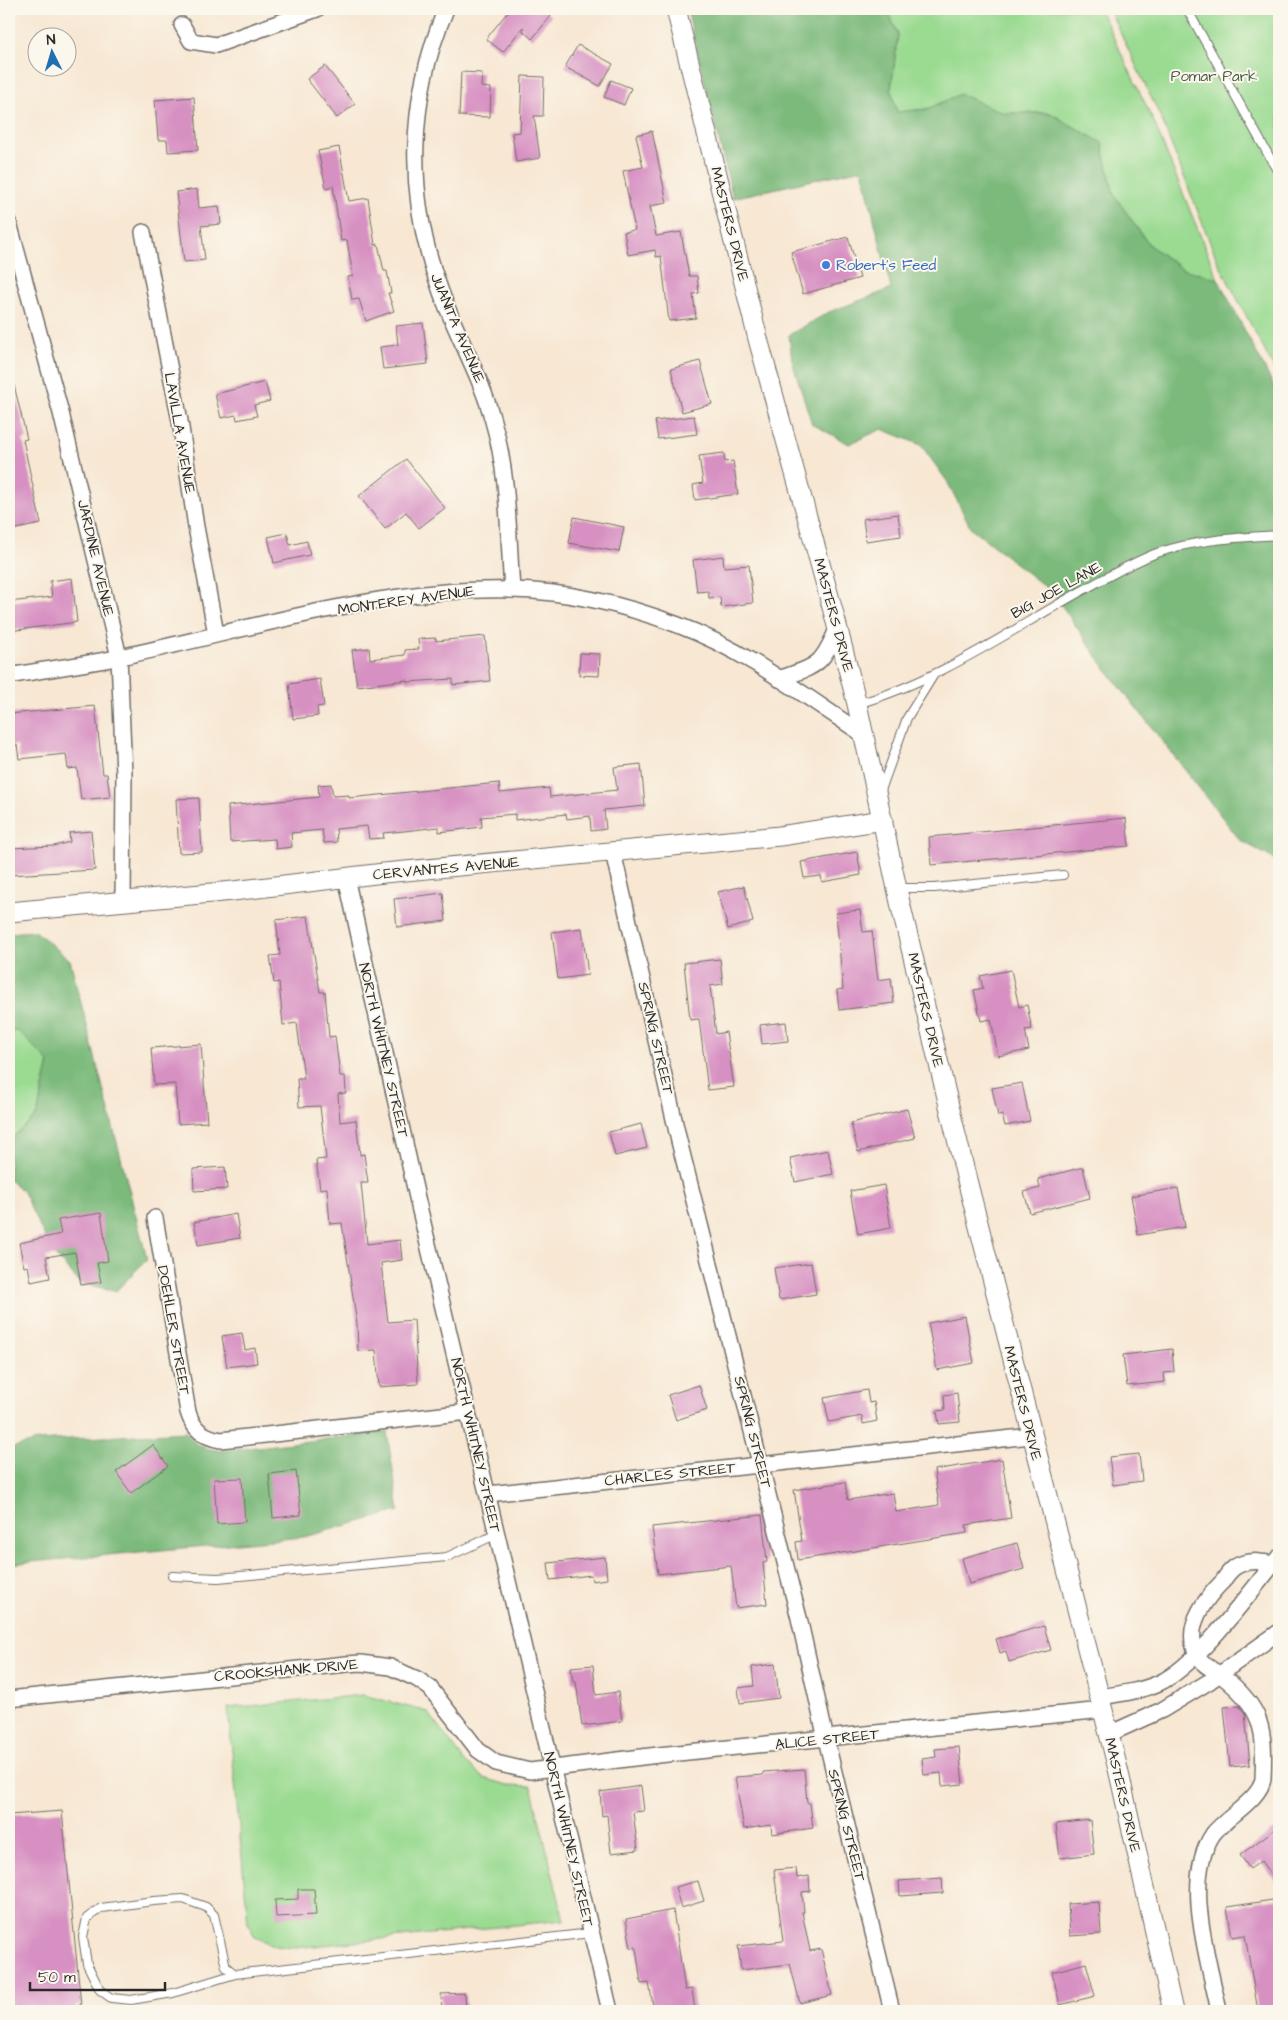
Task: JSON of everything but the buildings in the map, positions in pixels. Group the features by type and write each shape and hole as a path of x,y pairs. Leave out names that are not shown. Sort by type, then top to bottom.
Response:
{"street":[{"path":"182,25 191,41 216,45 317,9"},
{"name":"JUANITA AVENUE","path":"446,9 427,66 417,114 414,147 416,184 423,229 440,290 477,372 494,423 506,493 512,590"},
{"name":"MASTERS DRIVE","path":"676,9 758,339 838,627 857,704 898,888 1031,1436 1109,1734 1167,2010"},
{"name":"JARDINE AVENUE","path":"9,223 61,413 119,657 124,774 123,901"},
{"name":"LAVILLA AVENUE","path":"143,232 180,421 196,527 216,634"},
{"name":"MONTEREY AVENUE","path":"9,676 119,657 348,606 437,593 512,590 551,593 632,609 680,626 715,642 778,679 864,735"},
{"path":"778,679 810,668 826,656 838,627"},
{"name":"CERVANTES AVENUE","path":"9,912 346,877 780,836 883,820"},
{"name":"SPRING STREET","path":"613,852 680,1141 799,1618 826,1739 892,2011"},
{"name":"NORTH WHITNEY STREET","path":"346,877 418,1202 610,2011"},
{"name":"DOEHLER STREET","path":"155,1218 188,1412 191,1422 205,1436 221,1440 468,1412"},
{"name":"CHARLES STREET","path":"488,1494 1031,1436"},
{"path":"1219,2011 1202,1928 1198,1887 1202,1856 1214,1833 1254,1796 1262,1782 1264,1741 1255,1709 1244,1693 1220,1674 1207,1667 1196,1654 1193,1638 1198,1611 1210,1594 1236,1567 1251,1561 1277,1562"},
{"name":"ALICE STREET","path":"552,1768 658,1754 826,1739 1101,1703 1160,1682 1180,1670 1277,1562"},
{"path":"1109,1734 1162,1710 1220,1674 1279,1632"},
{"name":"CROOKSHANK DRIVE","path":"9,1699 336,1665 376,1664 404,1672 430,1688 470,1742 486,1757 518,1770 552,1768"}],"lane":[{"path":"1187,9 1279,174"},
{"name":"BIG JOE LANE","path":"857,704 886,696 933,676 1043,612 1130,565 1155,554 1182,546 1222,538 1279,535"},
{"path":"878,797 907,718 933,676"},
{"path":"898,888 934,888 1063,875"},
{"path":"172,1576 218,1578 447,1557 497,1534"},
{"path":"235,1974 226,1967 214,1915 206,1907 183,1899 154,1900 101,1908 87,1918 83,1937 87,1964 100,1990 111,1998 131,2000 173,1993 235,1974 591,1933"}],"green space":[{"path":"687,9 887,9 898,35 891,89 897,112 927,109 960,94 1004,113 1050,113 1102,143 1114,195 1149,245 1182,269 1218,279 1279,396 1279,862 1240,840 1105,668 1053,593 971,528 947,481 921,445 882,429 849,444 812,424 792,361 789,335 829,312 891,289 862,169 733,198"},
{"path":"887,9 1100,9 1153,120 1218,279 1182,269 1149,245 1114,195 1102,143 1050,113 1004,113 960,95 927,109 897,112 891,89 898,35"},
{"name":"Pomar Park","path":"1109,9 1279,9 1279,378 1217,260 1160,116"},
{"path":"35,931 70,960 147,1259 116,1291 80,1283 52,1252 22,1190 9,1180 9,1141 37,1115 49,1062 18,1031 9,1032 9,933"},
{"path":"18,1031 49,1062 37,1115 9,1141 9,1032"},
{"path":"186,1432 201,1446 222,1451 387,1432 399,1511 304,1537 9,1564 9,1449 38,1441"},
{"path":"363,1695 428,1712 465,1762 484,1778 508,1785 531,1786 564,1920 296,1948 275,1946 255,1937 248,1923 228,1708"}],"place":[{"name":"Robert's Feed","path":"826,265"}]}
